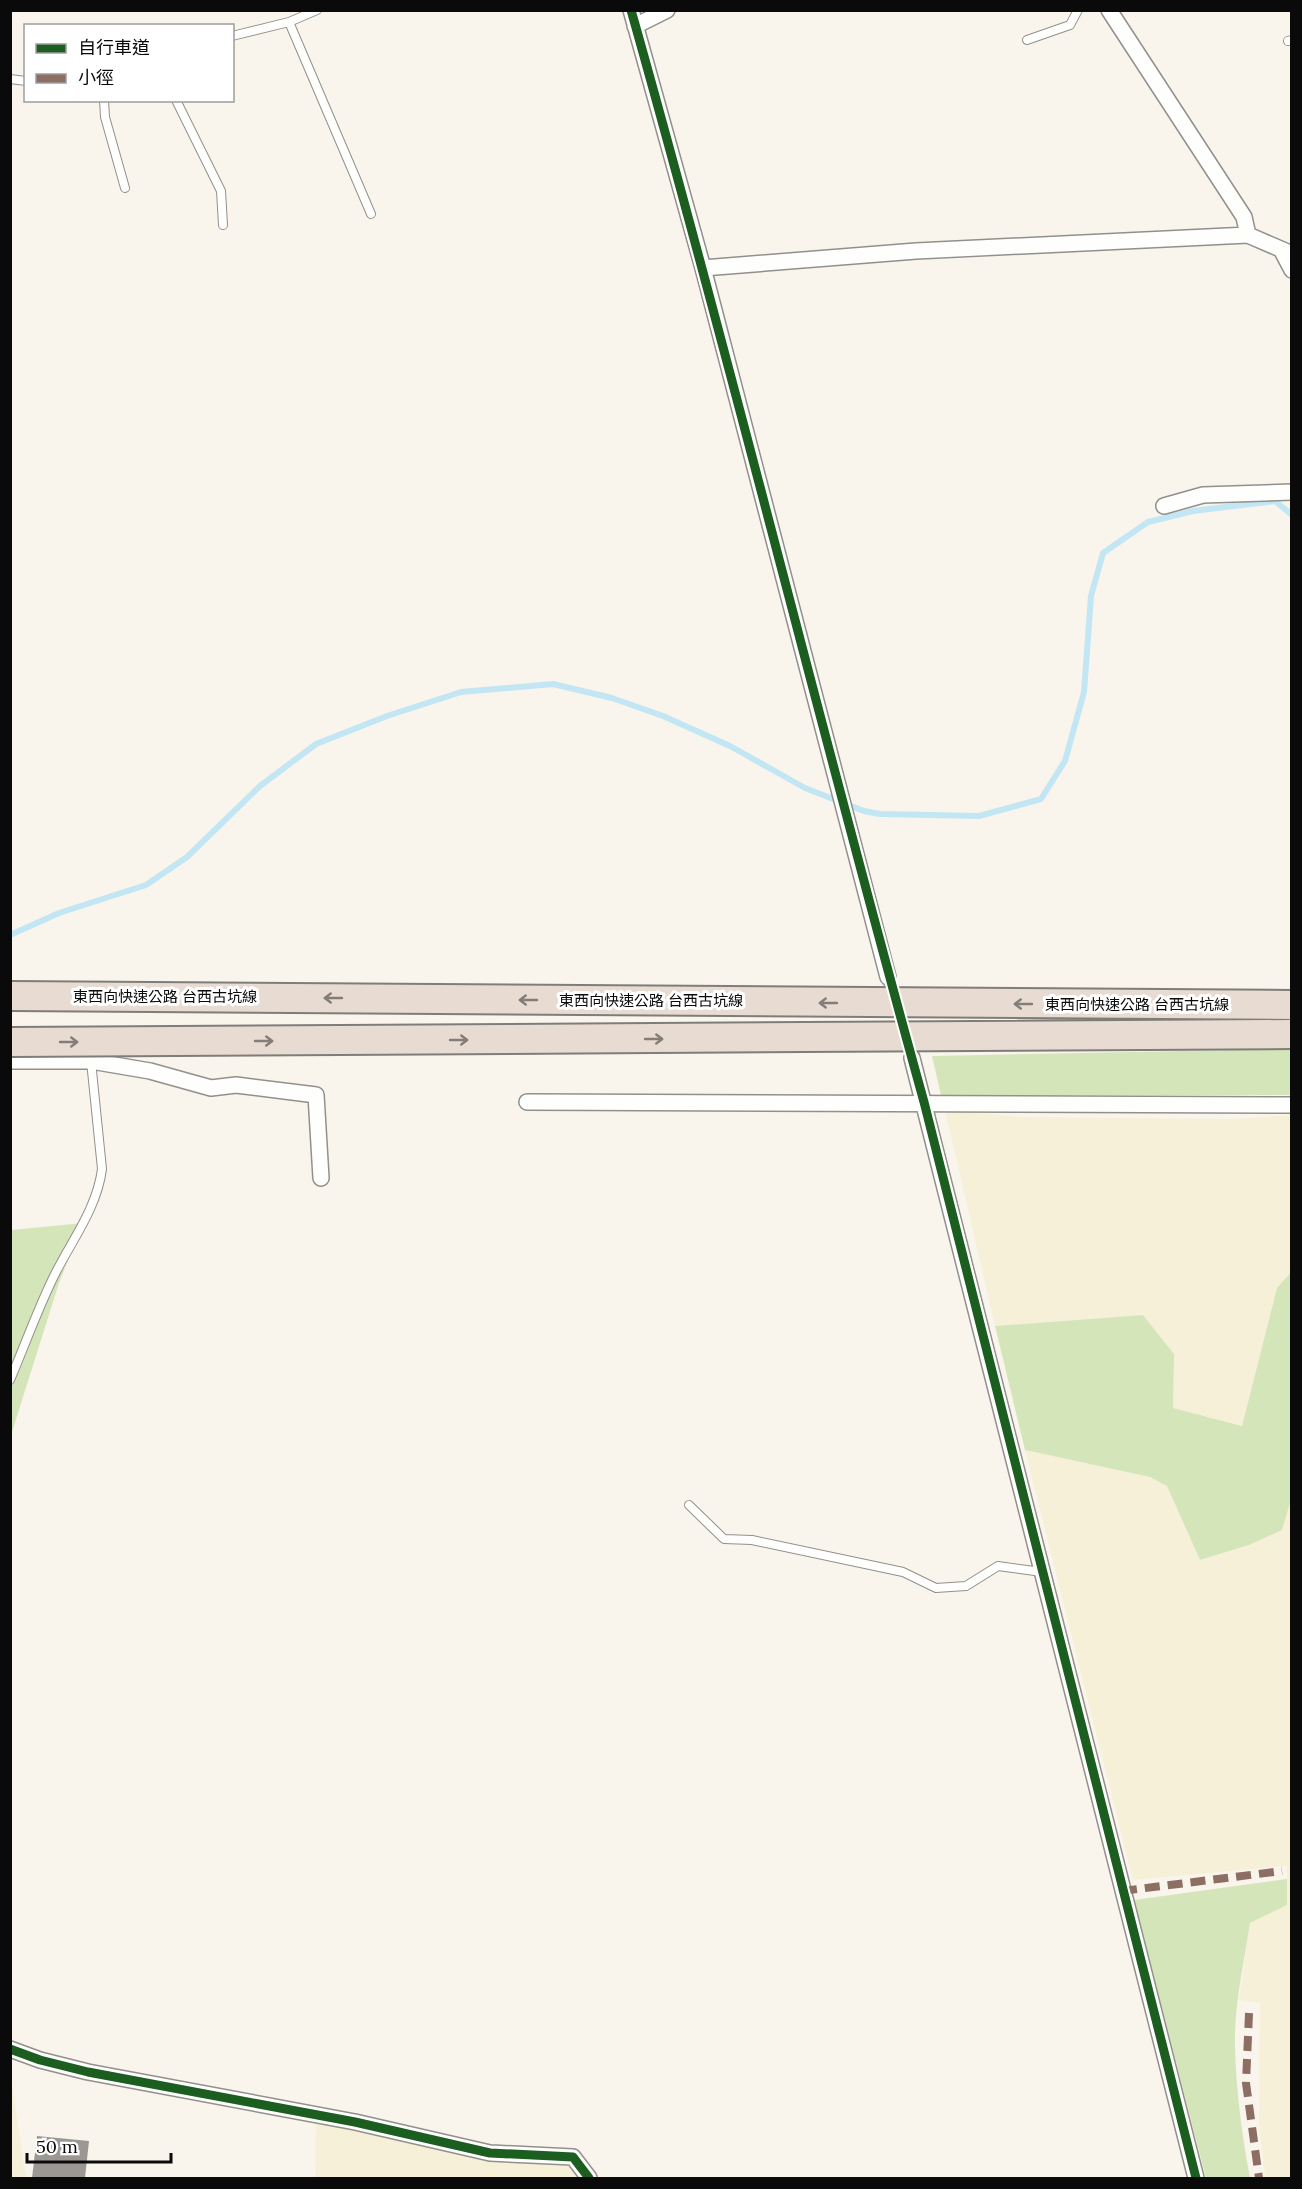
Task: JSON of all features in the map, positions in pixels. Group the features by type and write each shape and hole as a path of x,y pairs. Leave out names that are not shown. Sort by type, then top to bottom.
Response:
{"highway":[{"name":"東西向快速公路 台西古坑線","path":"10,996 1292,1005"},
{"name":"東西向快速公路 台西古坑線","path":"10,1042 1292,1034"}],"street":[{"path":"667,10 633,18 703,268 888,977"},
{"path":"1109,10 1244,217 1248,235"},
{"path":"703,268 916,251 1248,235 1287,253 1292,270"},
{"path":"1164,506 1203,495 1292,492"},
{"path":"912,1058 1196,2178"},
{"path":"10,1061 91,1061 150,1071 211,1089 236,1085 316,1095 321,1178"},
{"path":"527,1102 1292,1105"},
{"path":"10,2049 40,2060 88,2072 355,2122 490,2153 573,2157 589,2178"}],"lane":[{"path":"234,36 289,22 317,10"},
{"path":"1027,40 1070,25 1078,10"},
{"path":"289,22 371,214"},
{"path":"104,102 105,117 125,188"},
{"path":"177,102 221,191 223,225"},
{"path":"10,1380 55,1275 92,1205 100,1182 102,1169 91,1061"},
{"path":"689,1505 724,1539 752,1540 903,1572 936,1588 966,1586 999,1566 1042,1572"}],"shaded area":[{"path":"945,1110 1022,1117 1233,1119 1291,1115 1291,1272 1277,1288 1242,1426 1173,1408 1174,1354 1143,1315 995,1326"},
{"path":"1025,1450 1150,1477 1167,1486 1200,1560 1249,1545 1282,1530 1291,1496 1292,2176 1287,2178 1265,2178 1259,2125 1260,2003 1239,2000 1250,1923 1287,1905 1287,1866 1133,1880"},
{"path":"11,2076 24,2165 27,2178 11,2178"},
{"path":"316,2123 485,2159 569,2164 579,2178 315,2178"}],"green space":[{"path":"1291,1049 1291,1095 941,1095 932,1056"},
{"path":"83,1223 59,1283 11,1435 11,1230"},
{"path":"1291,1272 1292,1496 1282,1530 1249,1545 1200,1560 1167,1486 1150,1477 1025,1450 995,1326 1143,1315 1174,1354 1173,1408 1242,1426 1277,1288"},
{"path":"1287,1879 1287,1905 1250,1923 1238,2000 1235,2031 1237,2079 1250,2178 1206,2178 1134,1900"}],"building":[{"path":"37,2136 89,2141 85,2178 32,2178"}],"waterway":[{"path":"10,935 59,913 146,885 187,857 260,786 316,744 387,716 461,692 553,684 612,698 663,716 730,746 805,788 864,811 880,814 979,816 1041,799 1065,761 1084,692 1091,596 1103,553 1148,522 1193,511 1275,501 1292,515"}],"tunnel":[{"path":"888,977 907,1041"}],"marked path":[{"path":"1122,1891 1282,1871"},
{"path":"1249,2013 1246,2083 1259,2178"}],"cycle path":[{"path":"631,10 924,1102 1196,2178"},
{"path":"10,2049 40,2060 88,2072 355,2122 490,2153 573,2157 589,2178"}]}
